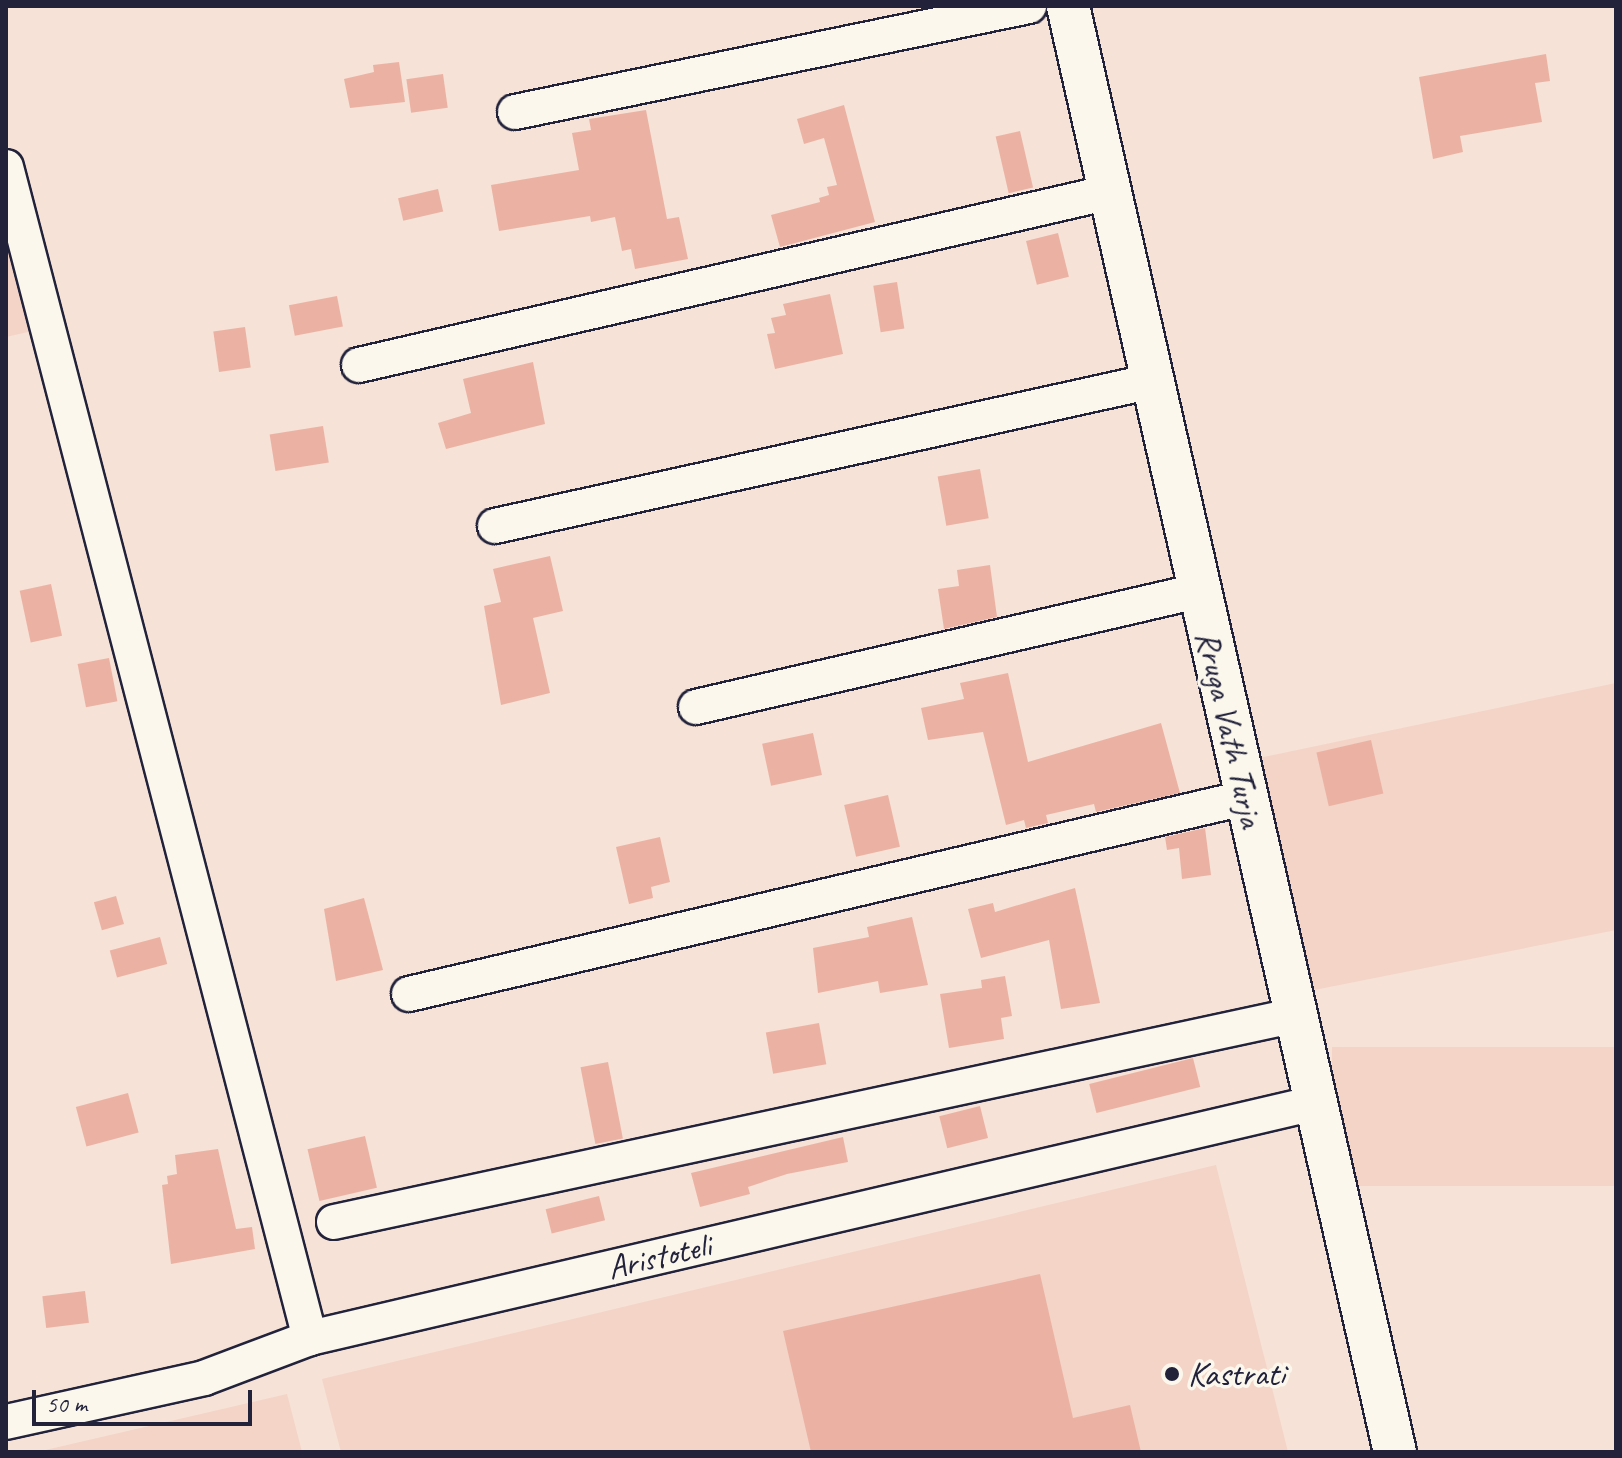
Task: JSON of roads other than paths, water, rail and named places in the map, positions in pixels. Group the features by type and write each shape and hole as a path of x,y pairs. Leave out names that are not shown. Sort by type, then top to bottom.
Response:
{"street":[{"path":"515,112 1029,6"},
{"name":"Rruga Vath Turja","path":"1068,6 1244,798 1395,1452"},
{"path":"6,167 310,1338"},
{"path":"359,365 1110,192"},
{"path":"495,526 1153,381"},
{"path":"696,707 1198,591"},
{"path":"409,994 1244,798"},
{"path":"334,1222 1296,1015"},
{"name":"Aristoteli","path":"6,1422 204,1378 310,1338 1315,1103"}],"place":[{"name":"Kastrati","path":"1172,1374"}]}
